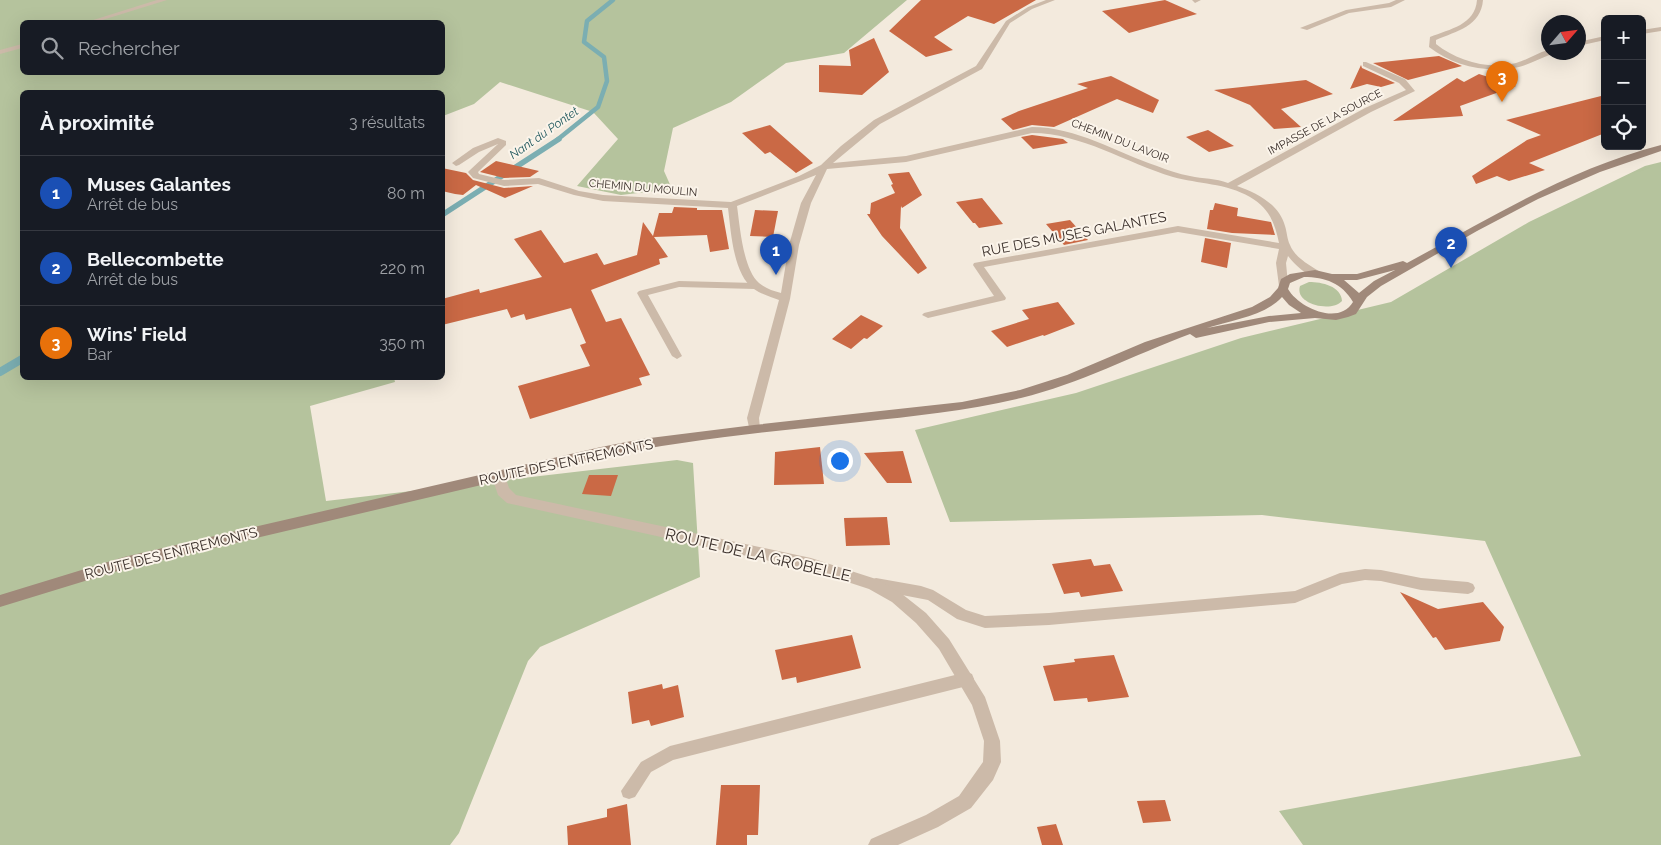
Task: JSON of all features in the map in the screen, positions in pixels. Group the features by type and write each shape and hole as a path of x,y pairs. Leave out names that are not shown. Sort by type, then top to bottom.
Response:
{"main road":[{"name":"ROUTE DES ENTREMONTS","path":"1164,340 1269,319 1317,314 1335,316 1350,314 1355,310 1358,301 1367,292 1494,218 1573,180 1628,158 1661,148"},
{"name":"ROUTE DES ENTREMONTS","path":"0,601 124,562 634,445 754,429 962,406 1021,394 1071,378 1164,340 1266,305 1283,287 1288,278 1298,274 1357,277 1418,261"},
{"name":"ROUTE DES ENTREMONTS","path":"1322,276 1351,290 1358,301"},
{"name":"ROUTE DES ENTREMONTS","path":"1283,287 1285,295 1297,306 1317,314"}],"street":[{"path":"97,20 164,0"},
{"path":"754,429 753,418 759,390 785,298 794,245 806,203 824,168 844,148 877,122 979,68 994,41 1008,22 1030,8 1052,0"},
{"path":"1304,28 1348,11 1391,5 1402,0"},
{"path":"1480,0 1481,10 1476,18 1433,40 1432,45 1439,52 1471,63 1489,66 1514,66 1541,55"},
{"path":"1646,31 1661,29"},
{"path":"1586,42 1601,39"},
{"path":"0,52 20,47"},
{"name":"IMPASSE DE LA SOURCE","path":"1229,186 1368,110 1411,91 1402,81 1366,64"},
{"name":"CHEMIN DU LAVOIR","path":"824,168 906,159 1032,130 1051,130 1069,134 1152,168 1190,178 1217,182 1252,194 1266,204 1280,224 1286,248 1298,263 1322,276"},
{"name":"CHEMIN DU MOULIN","path":"456,164 492,142 501,141 502,145 473,172 476,176 504,183 538,181 577,193 603,198 732,205"},
{"path":"785,298 755,286 748,277 738,240 732,205 824,168"},
{"name":"RUE DES MUSES GALANTES","path":"928,315 1001,298 978,265 1000,260 1178,229 1234,237 1286,248"},
{"name":"CHEMIN DU LAVOIR","path":"1283,287 1281,263 1286,248"},
{"name":"ROUTE DE LA GROBELLE","path":"498,477 503,491 512,499 811,564 874,584 897,598 920,618 944,644 967,679 979,702 992,741 992,762 987,774 965,802 932,821 877,845"}],"lane":[{"path":"677,356 642,293 678,284 755,286"},
{"path":"874,584 921,592 933,596 962,615 985,622 1049,619 1295,597 1309,593 1336,579 1357,575 1377,574 1423,584 1468,588"},
{"path":"629,791 646,767 670,753 967,679"}],"green space":[{"path":"0,0 907,0 844,53 786,63 731,102 673,128 664,171 672,189 621,195 577,186 618,139 593,112 500,82 474,104 445,115 445,90 20,90 20,380 394,380 395,382 310,406 326,501 677,460 693,463 700,577 540,647 528,661 459,833 450,845 0,845"},
{"path":"1661,162 1661,845 1303,845 1279,811 1581,756 1485,541 1262,515 950,522 915,430 1076,393 1241,338 1391,302 1529,222 1645,166"},
{"path":"1309,282 1325,284 1335,288 1342,301 1337,305 1330,306 1315,305 1308,302 1302,298 1300,286"}],"building":[{"path":"921,0 1036,0 994,24 968,16 934,37 953,50 926,57 889,31"},
{"path":"1165,0 1197,14 1129,33 1102,11"},
{"path":"874,38 889,72 862,95 819,92 819,65 851,66 849,50"},
{"path":"1439,56 1462,66 1408,80 1373,63"},
{"path":"1361,65 1362,68 1395,83 1381,87 1367,84 1350,89"},
{"path":"1479,74 1516,86 1460,106 1463,116 1393,121 1457,78 1464,82"},
{"path":"1111,76 1159,100 1153,113 1117,99 1054,127 1032,125 1013,130 1001,119 1088,88 1077,84"},
{"path":"1306,80 1333,94 1281,109 1301,127 1274,129 1250,105 1214,90"},
{"path":"1601,96 1601,135 1529,163 1545,170 1509,181 1497,176 1476,184 1472,176 1527,140 1541,135 1506,120"},
{"path":"770,125 813,163 796,173 770,152 765,154 742,133"},
{"path":"1208,130 1234,146 1209,152 1186,137"},
{"path":"1032,135 1063,139 1068,143 1033,149 1021,137"},
{"path":"496,161 539,171 530,177 504,178 480,172"},
{"path":"445,169 466,173 473,180 504,188 533,186 505,198 476,185 463,195 445,192"},
{"path":"909,172 922,195 902,208 901,206 900,228 927,268 918,274 882,236 867,214 870,214 871,203 895,193 888,174"},
{"path":"982,198 1003,224 979,228 956,202"},
{"path":"1215,203 1238,208 1237,216 1271,222 1275,235 1232,233 1207,229 1210,210 1213,210"},
{"path":"674,207 697,208 697,210 722,210 729,249 710,252 707,235 654,237 668,257 659,259 660,264 591,290 606,322 621,318 650,375 639,378 642,385 530,419 518,386 590,366 580,345 586,343 571,308 526,320 524,314 511,318 507,309 445,324 445,298 479,289 480,293 542,277 514,239 541,230 564,263 597,253 604,265 637,255 643,222 653,236 659,213 672,213"},
{"path":"755,210 778,211 773,237 750,236"},
{"path":"1070,220 1088,240 1064,245 1046,224"},
{"path":"1205,238 1231,243 1227,268 1201,262"},
{"path":"1058,302 1075,324 1007,347 991,331 1029,319 1022,310"},
{"path":"861,315 883,326 851,349 832,339"},
{"path":"820,447 824,484 774,485 775,452"},
{"path":"903,451 912,483 887,483 864,453"},
{"path":"589,475 618,475 611,496 582,494"},
{"path":"887,517 890,545 846,546 844,518"},
{"path":"1091,559 1094,566 1110,564 1123,591 1081,597 1079,592 1064,594 1052,564"},
{"path":"1400,592 1438,609 1483,602 1504,627 1500,641 1445,650 1436,637 1433,638"},
{"path":"852,635 861,668 797,683 796,677 782,680 775,650"},
{"path":"1114,655 1129,697 1088,702 1087,698 1054,701 1043,666 1075,662 1074,659"},
{"path":"662,684 663,689 678,685 684,717 651,726 649,720 632,724 628,692"},
{"path":"721,785 760,785 758,835 747,835 747,845 716,845"},
{"path":"1165,800 1171,821 1143,823 1137,801"},
{"path":"627,804 631,845 568,845 567,826 607,817 607,809"},
{"path":"1056,824 1063,845 1042,845 1037,827"}],"waterway":[{"name":"Nant du Pontet","path":"557,140 598,107 607,81 604,57 584,42 587,21 613,0"},
{"name":"Nant du Pontet","path":"445,213 559,139"},
{"name":"Nant du Pontet","path":"0,372 20,360"}],"place":[{"name":"Wins' Field","path":"1502,102"},
{"name":"Bellecombette","path":"1451,268"},
{"name":"Muses Galantes","path":"776,275"}]}
